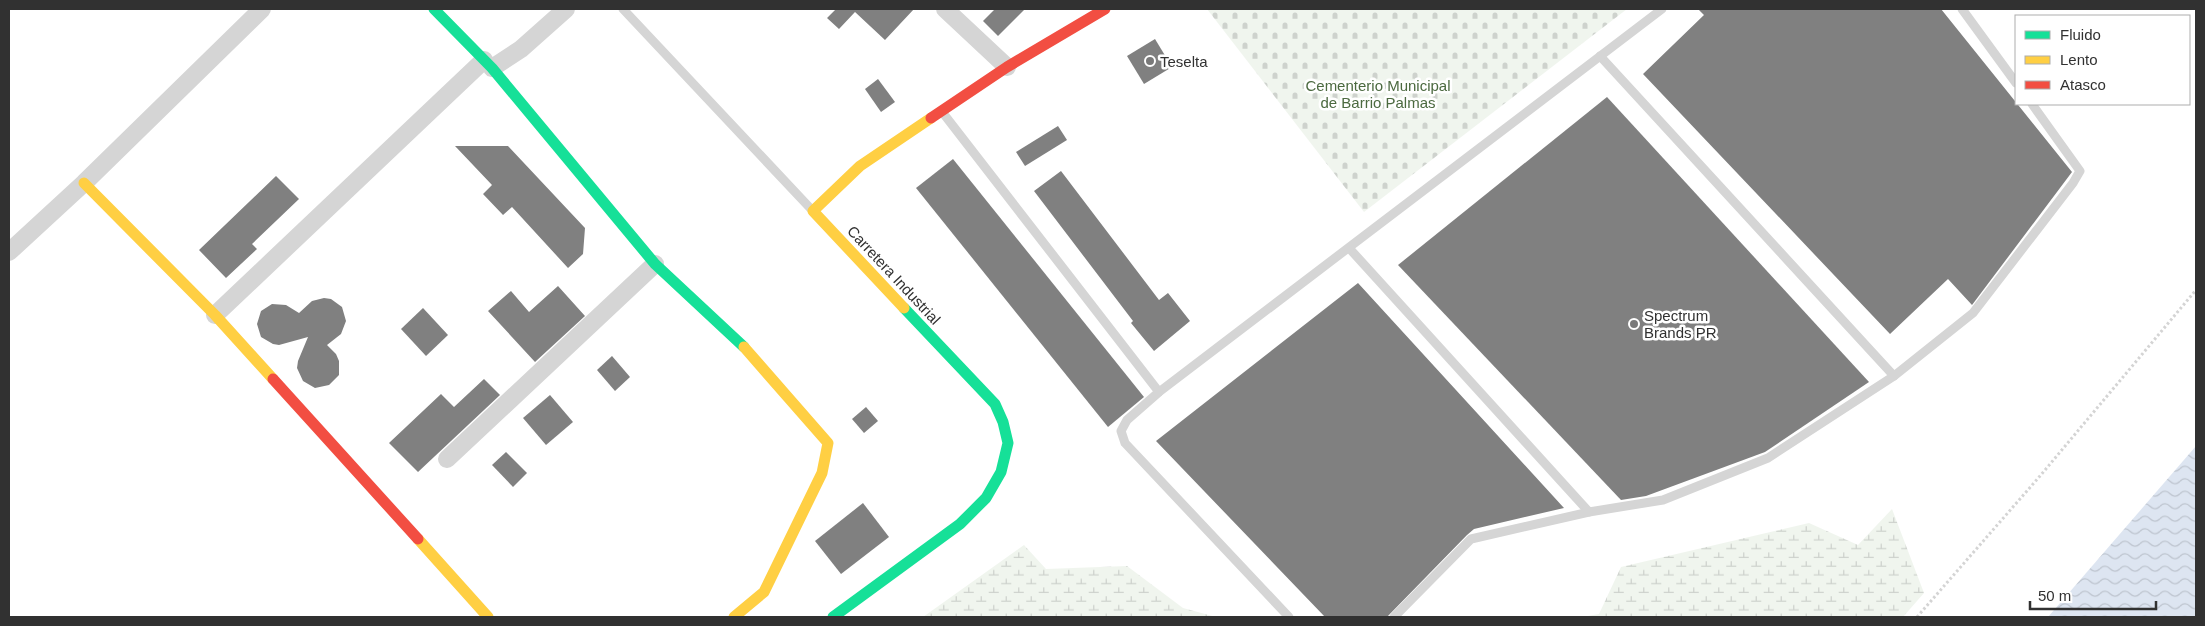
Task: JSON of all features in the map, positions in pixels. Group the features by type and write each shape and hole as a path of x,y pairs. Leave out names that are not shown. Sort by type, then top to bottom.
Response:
{"street":[{"path":"9,252 262,9"},
{"path":"434,9 488,64 655,264 748,348 828,443 822,473 764,592 734,617"},
{"path":"215,315 488,64 521,49 566,9"},
{"path":"945,9 1007,67"},
{"path":"813,210 860,166 1007,67 1105,9"},
{"path":"84,182 215,315 488,617"},
{"name":"Carretera Industrial","path":"813,210 995,404 1003,422 1008,443 1001,472 986,498 960,524 832,617"},
{"path":"447,459 655,264"}],"lane":[{"path":"623,9 813,210"},
{"path":"1290,617 1125,443 1121,430 1127,420 1159,392 1662,9"},
{"path":"1962,9 2015,81"},
{"path":"1600,56 1894,376"},
{"path":"1394,617 1471,539 1589,512 1663,500 1768,458 1894,376 1973,313 2080,171 2033,105"},
{"path":"942,111 1159,392"},
{"path":"1349,248 1589,512"}],"path":[{"path":"1917,617 2040,476 2196,290"}],"green space":[{"name":"Cementerio Municipal de Barrio Palmas","path":"1207,9 1627,9 1364,212"},
{"path":"1892,509 1924,593 1903,617 1582,617 1599,614 1621,567 1809,523 1858,545"},
{"path":"1024,545 1046,569 1127,566 1183,608 1216,617 923,617"}],"water":[{"path":"2196,446 2196,617 2048,617"}],"building":[{"path":"836,9 914,9 885,40 855,12 839,29 827,18"},
{"path":"995,9 1025,9 998,36 983,21"},
{"path":"1698,9 1941,9 2015,101 2015,105 2018,105 2072,172 1972,305 1948,279 1890,334 1643,74 1704,15"},
{"name":"Teselta","path":"1155,39 1172,67 1144,84 1127,56"},
{"path":"878,79 895,102 881,112 865,89"},
{"name":"Spectrum Brands PR","path":"1607,97 1869,382 1765,452 1646,496 1621,500 1398,265"},
{"path":"1058,126 1067,140 1025,166 1016,152"},
{"path":"455,146 508,146 585,228 583,254 568,268 512,207 503,215 483,194 492,185"},
{"path":"953,159 1144,397 1108,427 916,188"},
{"path":"1061,171 1159,300 1168,293 1190,321 1154,351 1131,323 1133,321 1034,191"},
{"path":"276,176 299,199 252,244 257,249 226,278 199,250"},
{"path":"1358,283 1564,508 1474,529 1387,617 1325,617 1156,441"},
{"path":"558,286 585,316 535,362 488,311 511,291 529,312"},
{"path":"324,298 331,299 342,307 346,321 341,334 327,345 336,354 339,361 339,375 329,385 315,388 303,381 297,368 308,337 279,345 273,344 261,337 257,324 261,311 272,304 286,305 299,313 312,301"},
{"path":"423,308 448,335 426,356 401,329"},
{"path":"612,356 630,377 615,391 597,370"},
{"path":"484,379 500,395 418,472 389,443 441,394 454,407"},
{"path":"550,395 573,422 546,445 523,418"},
{"path":"866,407 878,421 864,433 852,419"},
{"path":"506,452 527,473 513,487 492,465"},
{"path":"863,503 889,537 841,574 815,541"}],"traffic: fast":[{"path":"434,9 492,68 655,264 744,347"},
{"path":"833,617 960,524 986,498 1001,472 1008,443 1003,422 995,404 904,308"}],"traffic: slow":[{"path":"904,308 813,211 860,166 931,118"},
{"path":"84,183 215,315 273,379"},
{"path":"734,617 764,592 822,473 828,443 744,347"},
{"path":"418,539 488,617"}],"traffic: jam":[{"path":"931,118 1007,67 1105,9"},
{"path":"273,379 418,539"}],"place":[{"name":"Teselta","path":"1150,61"},
{"name":"Spectrum Brands PR","path":"1634,324"}]}
